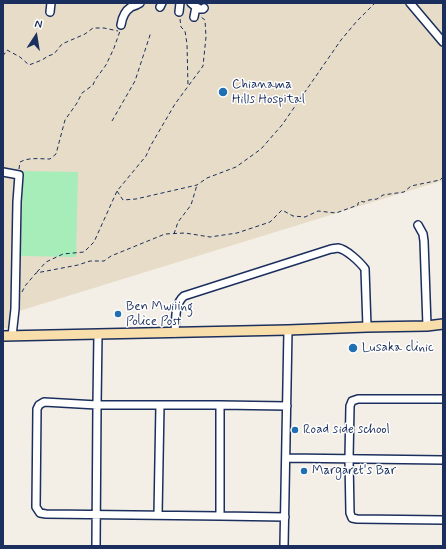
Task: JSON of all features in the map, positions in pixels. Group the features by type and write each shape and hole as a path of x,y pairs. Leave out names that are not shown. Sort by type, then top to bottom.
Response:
{"main road":[{"path":"7,336 288,330 427,326 443,324"}],"street":[{"path":"50,12 51,3"},
{"path":"121,28 121,20 126,3"},
{"path":"124,14 130,8 140,3"},
{"path":"179,12 180,3"},
{"path":"410,3 443,42"},
{"path":"194,17 198,7"},
{"path":"3,172 19,175 15,309 7,336"},
{"path":"418,225 423,234 424,241 427,326"},
{"path":"175,333 177,304 184,296 338,248 344,250 361,263 365,269 367,327"},
{"path":"284,546 288,330"},
{"path":"96,546 96,405 98,334"},
{"path":"443,399 358,399 352,401 350,406 349,460 350,513 352,518 443,520"},
{"path":"285,517 40,513 36,507 37,410 39,405 44,402 96,405 287,406"},
{"path":"158,515 160,405"},
{"path":"220,405 220,516"},
{"path":"286,458 443,460"}],"path":[{"path":"117,192 123,200 136,199 197,185 207,178 236,167 261,148 282,125 341,40 375,3"},
{"path":"22,292 24,286 46,262 63,254 84,252 94,242 117,192 146,156 175,104 203,66 206,29 205,20 200,17 198,7"},
{"path":"179,12 181,27 185,32 188,86"},
{"path":"3,56 7,50 20,57 29,65 54,54 62,44 85,34 93,28 121,28 106,65 93,85 82,93 65,120 56,154 50,159 30,158 20,162 19,175"},
{"path":"112,121 135,81 151,32"},
{"path":"36,273 78,265 90,261 104,261 111,256 164,234 185,234 210,237 237,233 270,222 282,210 293,216 305,217 318,211 336,213 358,205 360,201 364,202 383,196 404,192 411,186 440,180 443,178"},
{"path":"174,234 178,222 191,205 197,185"}],"shaded area":[{"name":"Chianama Hills Hospital","path":"3,3 443,3 443,187 441,181 16,312 12,328 3,328"}],"green space":[{"path":"23,171 78,172 76,257 21,256"}],"place":[{"name":"Chianama Hills Hospital","path":"223,92"},
{"name":"Ben Mwiiing Police Post","path":"118,314"},
{"name":"Lusaka clinic","path":"353,348"},
{"name":"Road side school","path":"295,430"},
{"name":"Margaret's Bar","path":"304,471"}]}
